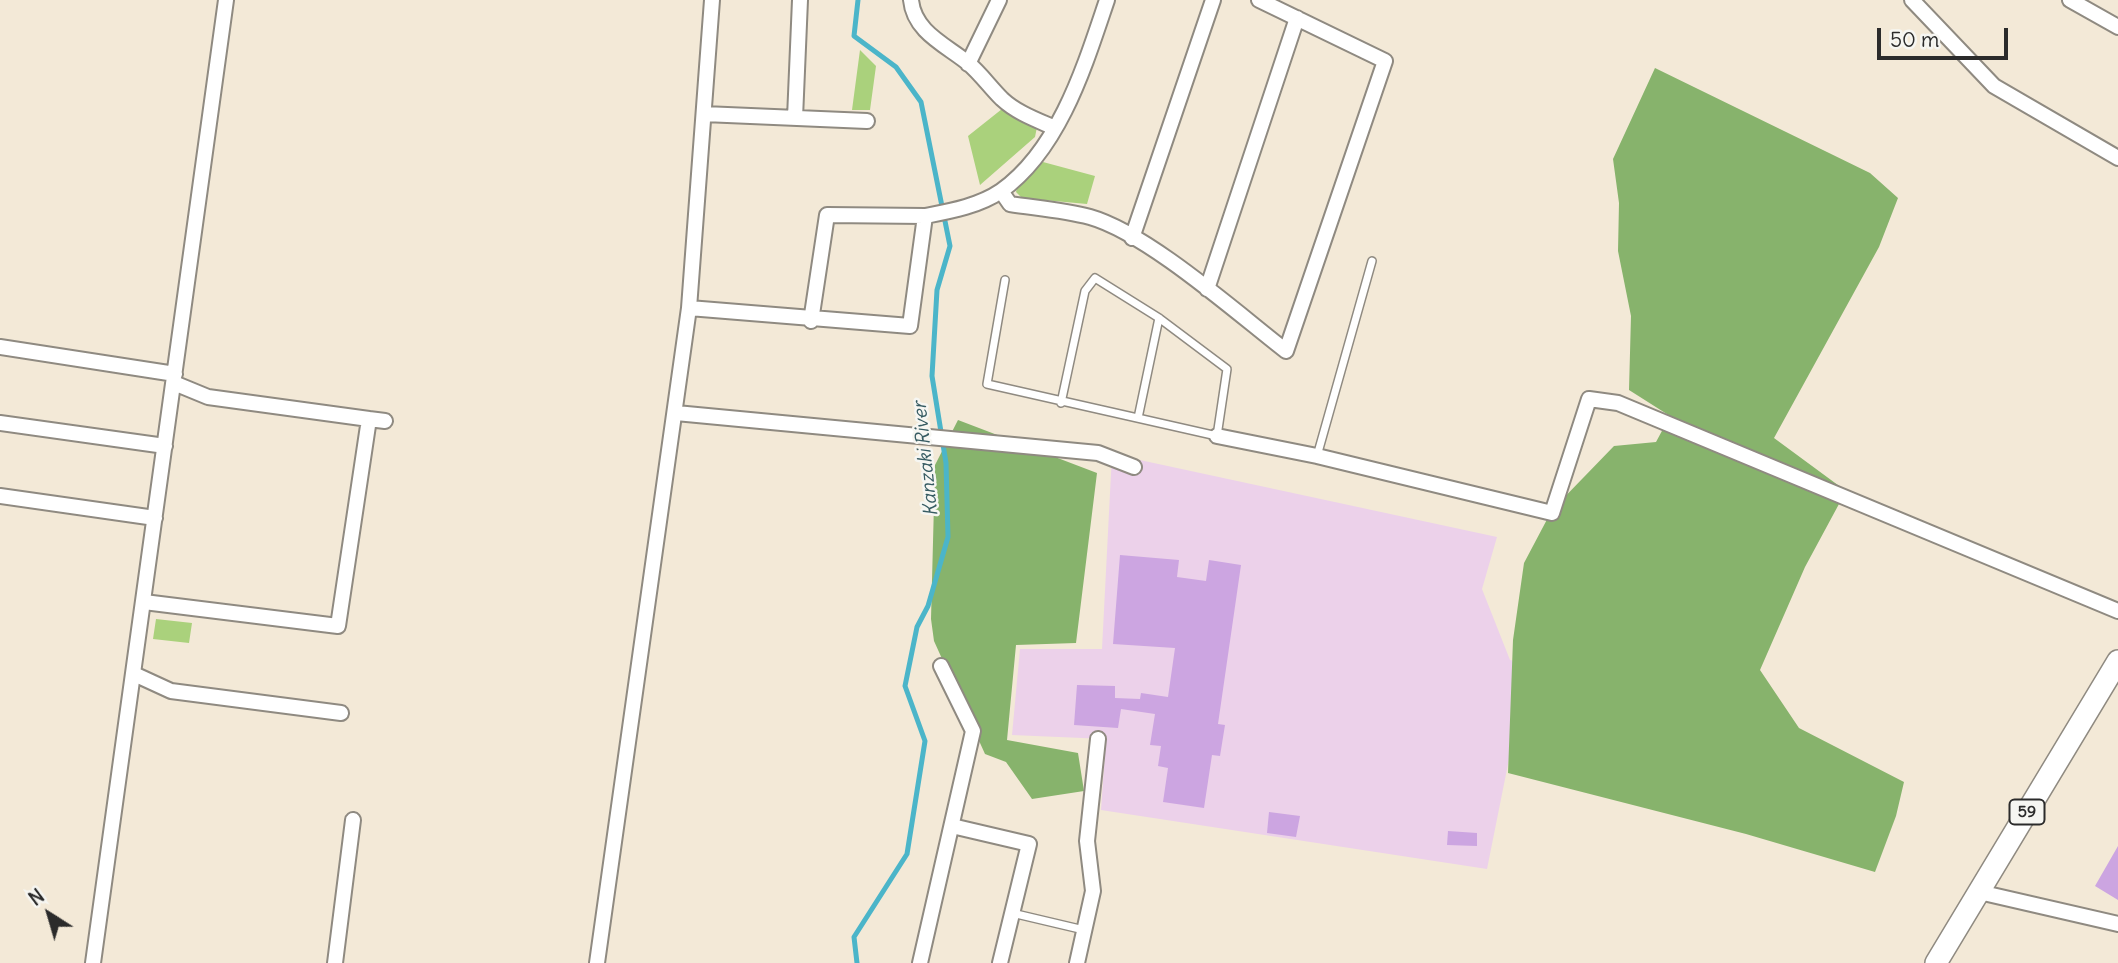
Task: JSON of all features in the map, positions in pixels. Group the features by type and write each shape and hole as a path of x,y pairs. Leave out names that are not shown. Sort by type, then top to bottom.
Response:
{"main road":[{"name":"59","path":"1936,963 2118,661"}],"street":[{"path":"93,963 226,0"},
{"path":"597,963 636,665 676,413 689,308 712,0"},
{"path":"795,118 800,0"},
{"path":"911,0 912,9 930,37 968,64 1004,101 1025,115 1055,128"},
{"path":"968,64 999,0"},
{"path":"811,321 827,215 925,216 963,208 1001,191 1035,159 1055,128 1092,44 1107,0"},
{"path":"1132,238 1213,0"},
{"path":"1001,191 1010,204 1092,217 1132,238 1207,289 1286,351 1385,61 1259,0"},
{"path":"1912,0 1994,86 2118,158"},
{"path":"2070,0 2118,27"},
{"path":"1207,289 1297,18"},
{"path":"704,114 867,121"},
{"path":"689,308 811,321 909,326 925,216"},
{"path":"0,347 174,379 208,397 385,421"},
{"path":"1217,436 1317,456 1552,513 1589,399 1618,403 2118,611"},
{"path":"676,413 1098,453 1134,467"},
{"path":"144,603 338,626 369,419"},
{"path":"0,423 165,446"},
{"path":"0,496 155,518"},
{"path":"920,963 973,731 941,666"},
{"path":"134,674 171,691 341,713"},
{"path":"1077,963 1093,891 1087,841 1098,739"},
{"path":"335,963 353,821"},
{"path":"953,826 1030,844 1000,963"},
{"path":"1979,892 2118,925"}],"lane":[{"path":"1317,456 1372,261"},
{"path":"1005,280 987,384 1061,403 1217,436 1227,369 1159,318 1095,278 1085,291 1061,403"},
{"path":"1138,418 1159,318"},
{"path":"1012,913 1084,930"}],"shaded area":[{"path":"1112,454 1497,537 1482,589 1510,660 1528,664 1487,869 1101,810 1106,739 1012,735 1020,649 1102,649"}],"green space":[{"path":"860,50 876,66 870,110 852,110"},
{"path":"1655,68 1870,173 1898,198 1879,247 1774,438 1846,491 1805,567 1760,670 1799,728 1904,782 1896,816 1875,872 1746,834 1508,773 1513,640 1524,563 1552,510 1614,446 1656,442 1670,416 1629,390 1631,316 1618,251 1619,203 1613,159"},
{"path":"1002,109 1037,127 1035,137 980,185 968,136"},
{"path":"1043,162 1095,176 1087,204 1022,198 1016,192 1018,184"},
{"path":"958,420 1097,473 1076,643 1016,645 1007,740 1078,753 1084,791 1032,799 1006,762 985,754 934,641 931,619 935,465"},
{"path":"156,619 192,623 189,643 153,639"}],"building":[{"path":"1120,555 1179,560 1177,577 1206,581 1209,560 1241,565 1218,724 1225,725 1220,756 1212,755 1204,808 1163,802 1168,768 1158,766 1161,746 1150,745 1155,714 1121,709 1118,728 1074,725 1077,685 1115,686 1115,698 1140,699 1141,693 1168,697 1175,648 1113,644"},
{"path":"1269,812 1300,816 1296,837 1267,833"},
{"path":"1448,831 1477,833 1477,846 1447,845"},
{"path":"2118,846 2118,900 2095,886"}],"waterway":[{"name":"Kanzaki River","path":"857,963 854,937 907,854 925,741 905,686 917,627 928,606 948,537 946,463 932,376 937,290 950,246 921,102 896,67 854,36 858,0"}]}
